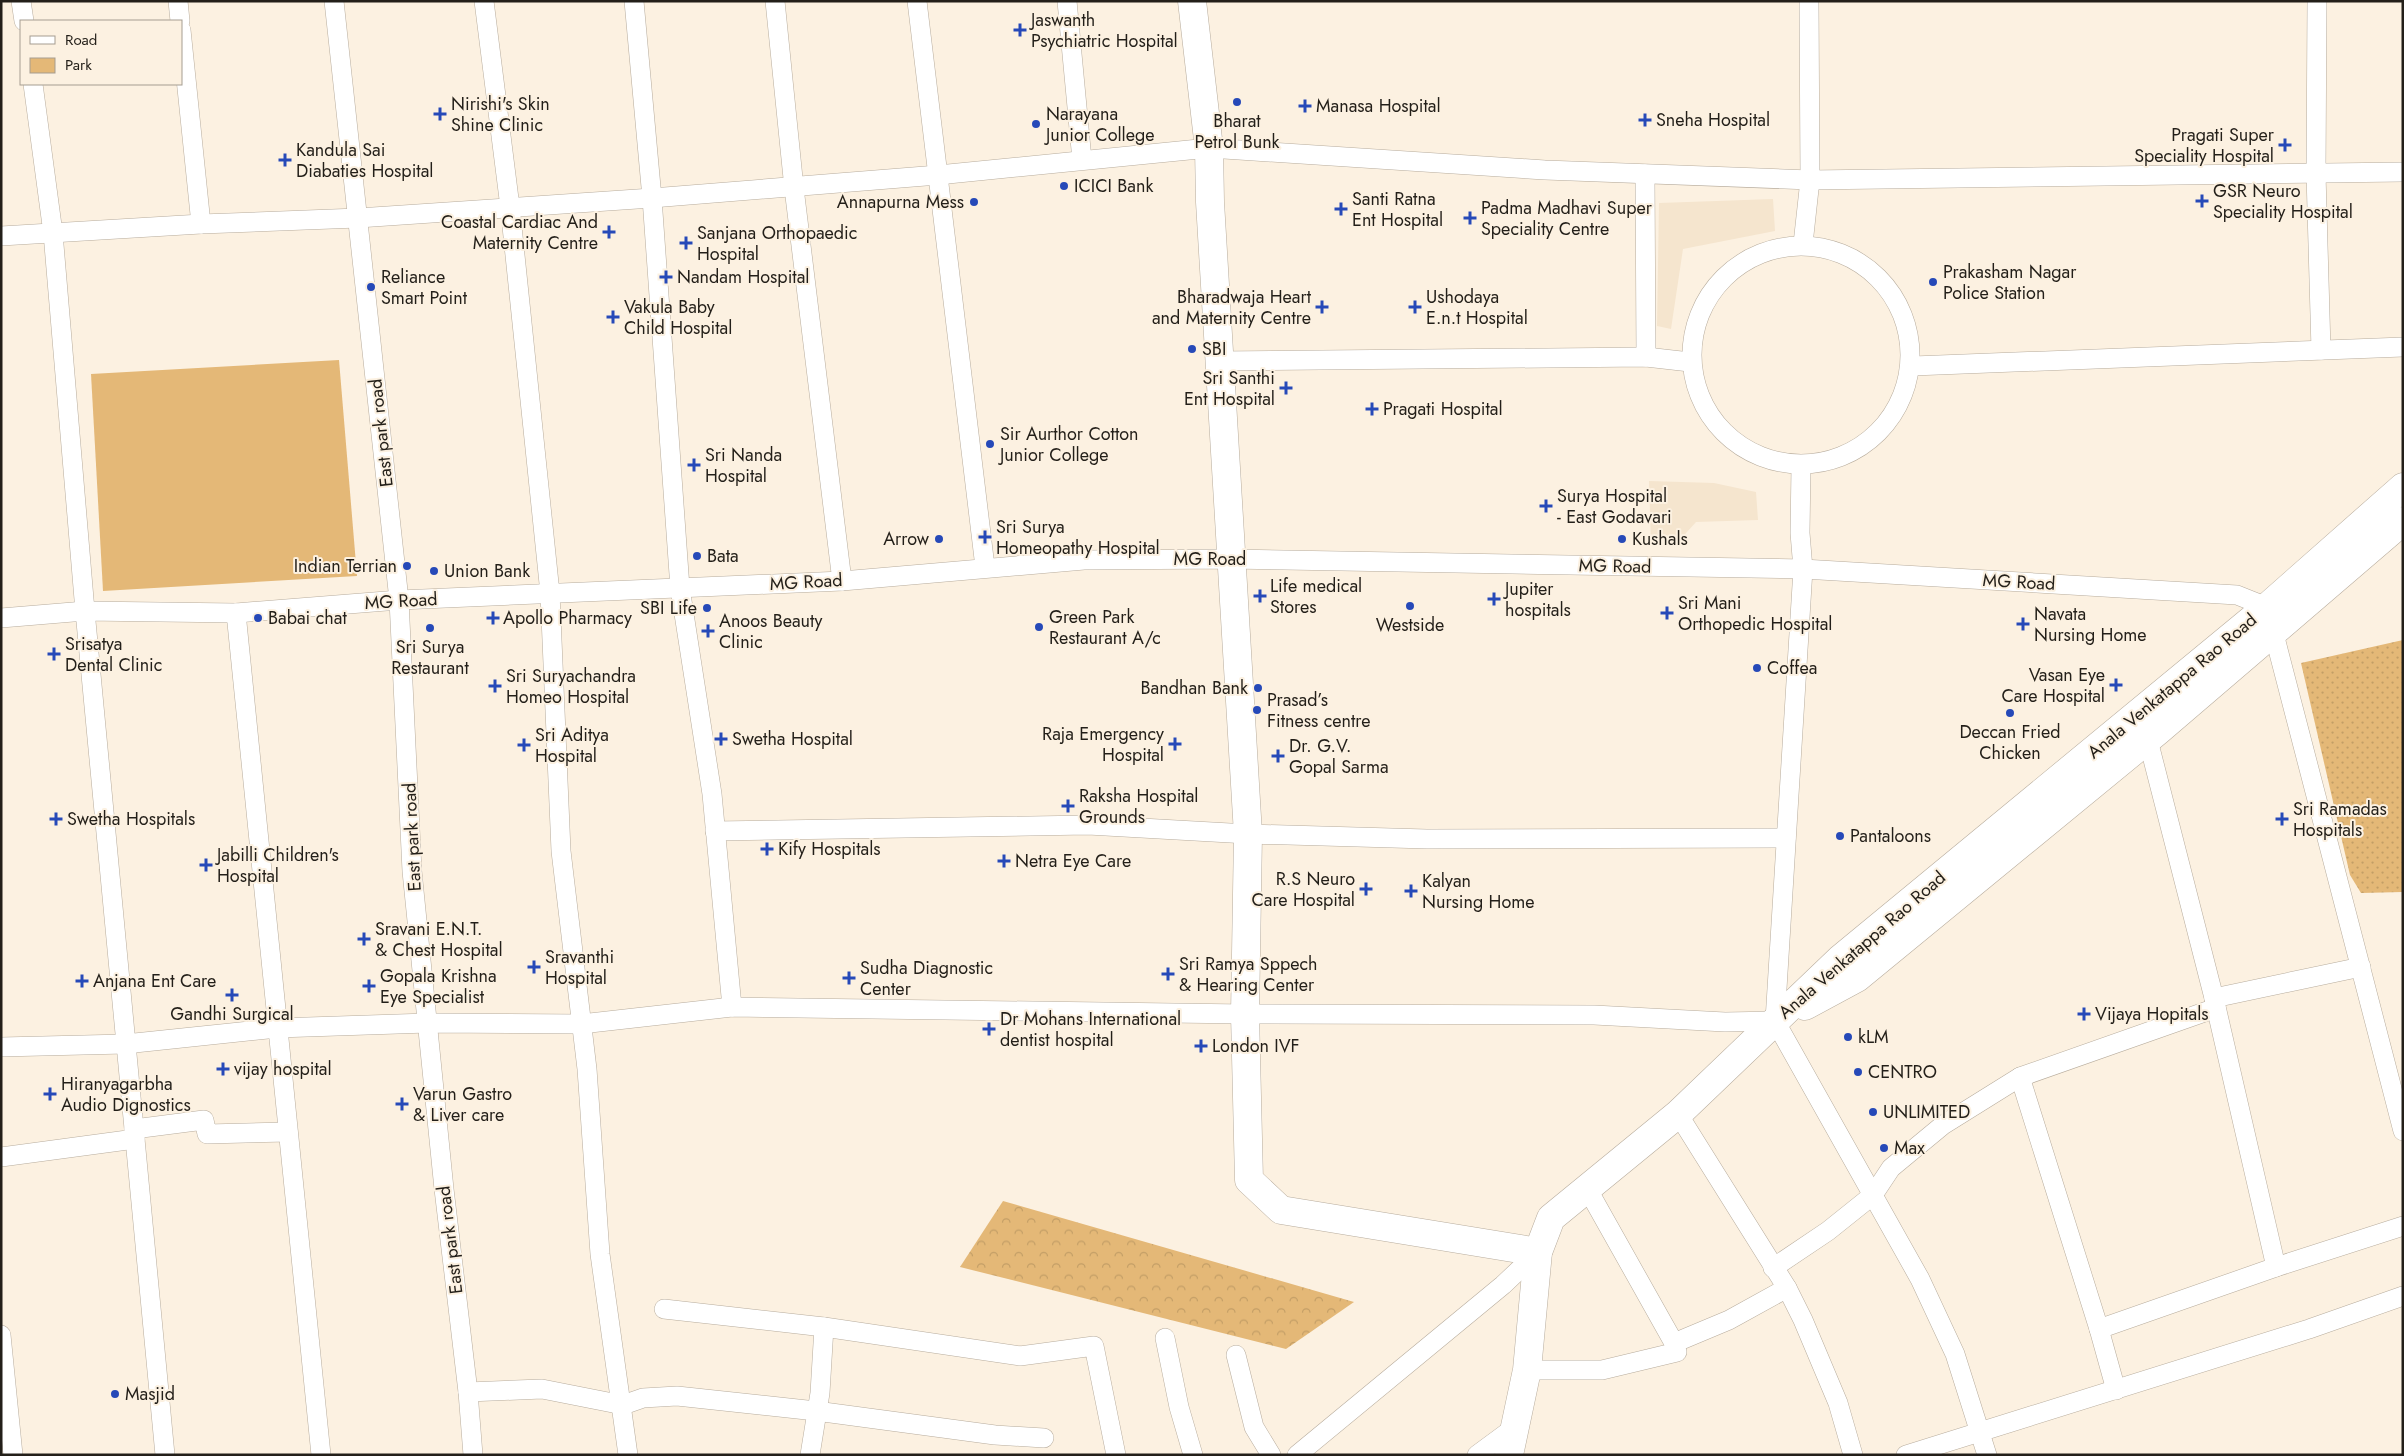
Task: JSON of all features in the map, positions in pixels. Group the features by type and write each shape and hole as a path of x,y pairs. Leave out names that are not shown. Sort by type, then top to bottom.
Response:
{"main road":[{"path":"1192,1 1210,148 1210,202 1248,834 1245,1014 1249,1180 1280,1210 1538,1252"},
{"name":"Anala Venkatappa Rao Road","path":"1775,1021 1848,953 2267,607 2403,487"},
{"name":"Anala Venkatappa Rao Road","path":"1775,1021 1857,978 2148,740 2274,634 2403,521"},
{"path":"1508,1455 1527,1370 1538,1252 1552,1218 1678,1114 1775,1021"}],"street":[{"path":"21,1 24,20"},
{"path":"178,1 180,20"},
{"name":"East park road","path":"334,1 399,600 412,871 444,1189 468,1392 472,1455"},
{"path":"484,1 510,207 550,593 561,851 581,1024 600,1254 628,1455"},
{"path":"634,1 652,198 680,588 712,794 732,1007"},
{"path":"775,1 794,188 842,581"},
{"path":"917,1 985,567"},
{"path":"1067,1 1082,160"},
{"path":"1803,244 1810,180 1809,1"},
{"path":"2317,1 2316,174 2321,350"},
{"path":"182,40 201,224"},
{"path":"32,85 53,233 84,611 165,1455"},
{"path":"1,236 201,224 358,218 794,188 1210,148 1545,170 1810,180 2403,172"},
{"path":"1645,174 1646,356"},
{"path":"1803,244 1862,261 1902,306 1913,366 1895,417 1854,454 1801,467 1747,452 1707,414 1690,362 1694,326 1709,293 1735,266 1767,250 1803,244"},
{"path":"1913,366 2403,347"},
{"path":"1219,361 1646,356 1690,362"},
{"path":"1801,467 1800,533 1803,570 1775,1021 1920,1279 1955,1354 1988,1455"},
{"name":"MG Road","path":"1,618 84,611 236,613 399,600 842,581 985,567 1084,560 1230,559 1803,570 2237,595 2267,607"},
{"path":"2267,607 2403,1131"},
{"path":"236,613 322,1455"},
{"path":"2148,740 2215,1003 2276,1266"},
{"path":"715,831 1088,825 1248,834 1427,839 1786,838"},
{"path":"1773,1268 1828,1232 1873,1195 1891,1168 1944,1125 2020,1077 2215,1003 2361,967"},
{"path":"1,1047 125,1044 277,1028 428,1023 581,1024 732,1007 1245,1014 1594,1014 1725,1022 1775,1021"},
{"path":"2020,1077 2099,1329 2116,1390"},
{"path":"1678,1114 1787,1288 1803,1320 1838,1404 1853,1455"},
{"path":"1,1157 204,1120 206,1134 288,1132"},
{"path":"1527,1370 1602,1370 1677,1352 1674,1343 1588,1190"},
{"path":"2099,1329 2276,1266 2403,1226"},
{"path":"1297,1455 1502,1285 1538,1252"},
{"path":"1674,1343 1729,1320 1787,1288"},
{"path":"1906,1455 2309,1329 2403,1296"},
{"path":"664,1309 824,1327 1020,1356 1094,1346 1116,1455"},
{"path":"810,1455 820,1394 824,1327"},
{"path":"1,1334 13,1455"},
{"path":"1165,1338 1179,1407 1193,1455"},
{"path":"1236,1355 1254,1427 1271,1455"},
{"path":"468,1392 542,1389 622,1405 643,1398 676,1396 816,1411 995,1435 1044,1438"},
{"path":"1477,1455 1515,1427"}],"shaded area":[{"path":"1773,199 1775,231 1683,249 1671,329 1657,326 1659,203"},
{"path":"1649,481 1714,483 1756,492 1758,520 1696,522 1677,543 1651,545"}],"green space":[{"path":"339,360 357,576 103,591 91,374"},
{"path":"2403,640 2403,892 2361,893 2350,875 2301,663"},
{"path":"1003,1201 1354,1302 1286,1349 960,1267"}],"place":[{"name":"Jaswanth Psychiatric Hospital","path":"1020,30"},
{"name":"Bharat Petrol Bunk","path":"1237,102"},
{"name":"Manasa Hospital","path":"1305,106"},
{"name":"Nirishi's Skin Shine Clinic","path":"440,114"},
{"name":"Sneha Hospital","path":"1645,120"},
{"name":"Narayana Junior College","path":"1036,124"},
{"name":"Pragati Super Speciality Hospital","path":"2285,145"},
{"name":"Kandula Sai Diabaties Hospital","path":"285,160"},
{"name":"ICICI Bank","path":"1064,186"},
{"name":"GSR Neuro Speciality Hospital","path":"2202,201"},
{"name":"Annapurna Mess","path":"974,202"},
{"name":"Santi Ratna Ent Hospital","path":"1341,209"},
{"name":"Padma Madhavi Super Speciality Centre","path":"1470,218"},
{"name":"Coastal Cardiac And Maternity Centre","path":"609,232"},
{"name":"Sanjana Orthopaedic Hospital","path":"686,243"},
{"name":"Nandam Hospital","path":"666,277"},
{"name":"Prakasham Nagar Police Station","path":"1933,282"},
{"name":"Reliance Smart Point","path":"371,287"},
{"name":"Bharadwaja Heart and Maternity Centre","path":"1322,307"},
{"name":"Ushodaya E.n.t Hospital","path":"1415,307"},
{"name":"Vakula Baby Child Hospital","path":"613,317"},
{"name":"SBI","path":"1192,349"},
{"name":"Sri Santhi Ent Hospital","path":"1286,388"},
{"name":"Pragati Hospital","path":"1372,409"},
{"name":"Sir Aurthor Cotton Junior College","path":"990,444"},
{"name":"Sri Nanda Hospital","path":"694,465"},
{"name":"Surya Hospital - East Godavari","path":"1546,506"},
{"name":"Sri Surya Homeopathy Hospital","path":"985,537"},
{"name":"Arrow","path":"939,539"},
{"name":"Kushals","path":"1622,539"},
{"name":"Bata","path":"697,556"},
{"name":"Indian Terrian","path":"407,566"},
{"name":"Union Bank","path":"434,571"},
{"name":"Life medical Stores","path":"1260,596"},
{"name":"Jupiter hospitals","path":"1494,599"},
{"name":"Westside","path":"1410,606"},
{"name":"SBI Life","path":"707,608"},
{"name":"Sri Mani Orthopedic Hospital","path":"1667,613"},
{"name":"Babai chat","path":"258,618"},
{"name":"Apollo Pharmacy","path":"493,618"},
{"name":"Navata Nursing Home","path":"2023,624"},
{"name":"Green Park Restaurant A/c","path":"1039,627"},
{"name":"Sri Surya Restaurant","path":"430,628"},
{"name":"Anoos Beauty Clinic","path":"708,631"},
{"name":"Srisatya Dental Clinic","path":"54,654"},
{"name":"Coffea","path":"1757,668"},
{"name":"Vasan Eye Care Hospital","path":"2116,685"},
{"name":"Sri Suryachandra Homeo Hospital","path":"495,686"},
{"name":"Bandhan Bank","path":"1258,688"},
{"name":"Prasad’s Fitness centre","path":"1257,710"},
{"name":"Deccan Fried Chicken","path":"2010,713"},
{"name":"Swetha Hospital","path":"721,739"},
{"name":"Raja Emergency Hospital","path":"1175,744"},
{"name":"Sri Aditya Hospital","path":"524,745"},
{"name":"Dr. G.V. Gopal Sarma","path":"1278,756"},
{"name":"Raksha Hospital Grounds","path":"1068,806"},
{"name":"Swetha Hospitals","path":"56,819"},
{"name":"Sri Ramadas Hospitals","path":"2282,819"},
{"name":"Pantaloons","path":"1840,836"},
{"name":"Kify Hospitals","path":"767,849"},
{"name":"Netra Eye Care","path":"1004,861"},
{"name":"Jabilli Children's Hospital","path":"206,865"},
{"name":"R.S Neuro Care Hospital","path":"1366,889"},
{"name":"Kalyan Nursing Home","path":"1411,891"},
{"name":"Sravani E.N.T. & Chest Hospital","path":"364,939"},
{"name":"Sravanthi Hospital","path":"534,967"},
{"name":"Sri Ramya Sppech & Hearing Center","path":"1168,974"},
{"name":"Sudha Diagnostic Center","path":"849,978"},
{"name":"Anjana Ent Care","path":"82,981"},
{"name":"Gopala Krishna Eye Specialist","path":"369,986"},
{"name":"Gandhi Surgical","path":"232,995"},
{"name":"Vijaya Hopitals","path":"2084,1014"},
{"name":"Dr Mohans International dentist hospital","path":"989,1029"},
{"name":"kLM","path":"1848,1037"},
{"name":"London IVF","path":"1201,1046"},
{"name":"vijay hospital","path":"223,1069"},
{"name":"CENTRO","path":"1858,1072"},
{"name":"Hiranyagarbha Audio Dignostics","path":"50,1094"},
{"name":"Varun Gastro & Liver care","path":"402,1104"},
{"name":"UNLIMITED","path":"1873,1112"},
{"name":"Max","path":"1884,1148"},
{"name":"Masjid","path":"115,1394"}]}
